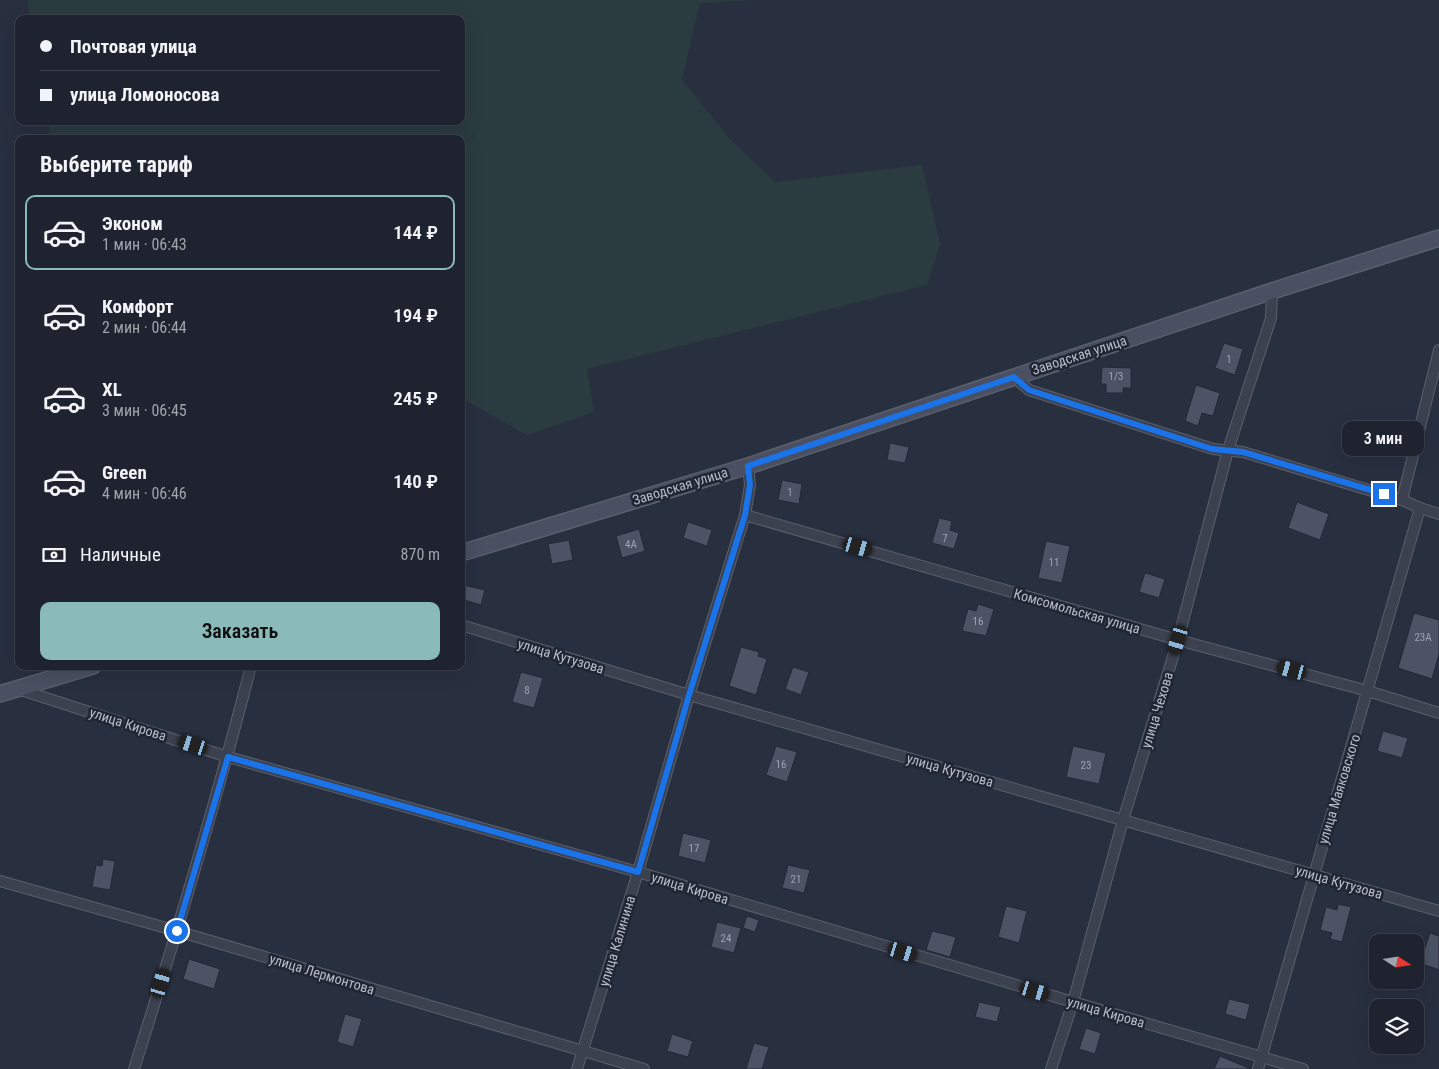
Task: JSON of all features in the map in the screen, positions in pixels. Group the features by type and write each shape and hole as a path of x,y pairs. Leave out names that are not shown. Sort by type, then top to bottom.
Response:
{"street":[{"name":"Заводская улица","path":"465,552 748,466 1439,238"},
{"name":"улица Чехова","path":"1051,1069 1073,1002 1123,820 1178,640 1228,450 1271,318 1272,292"},
{"path":"1402,500 1439,350"},
{"path":"1014,377 1029,390 1212,449 1243,452 1402,500 1439,514"},
{"name":"улица Калинина","path":"578,1069 689,695 745,515 750,485 748,466"},
{"name":"улица Маяковского","path":"1258,1069 1420,508"},
{"name":"Комсомольская улица","path":"745,515 1178,640 1368,691 1439,713"},
{"name":"улица Кутузова","path":"465,626 689,695 1439,911"},
{"path":"0,694 80,670"},
{"path":"134,1069 228,757 249,670"},
{"name":"улица Кирова","path":"18,689 228,757 638,872 1304,1069"},
{"name":"улица Лермонтова","path":"0,881 177,931 644,1069"}],"shaded area":[{"path":"28,0 758,0 700,3 682,80 730,139 775,182 922,165 940,244 927,285 587,369 594,412 527,435 465,400 465,135 50,135 49,125 465,125 465,15 29,15"}],"building":[{"path":"1224,343 1243,349 1235,375 1215,368"},
{"path":"1102,367 1131,368 1131,388 1123,388 1123,393 1106,393 1106,384 1101,384"},
{"path":"1196,385 1220,393 1213,416 1202,413 1198,426 1185,421"},
{"path":"890,443 909,447 905,463 887,460"},
{"path":"782,480 802,484 799,504 778,500"},
{"path":"1297,502 1329,514 1320,540 1288,528"},
{"path":"939,518 952,521 950,530 959,533 954,549 932,543"},
{"path":"688,522 712,530 707,546 683,538"},
{"path":"639,529 645,551 622,558 616,536"},
{"path":"569,540 573,560 552,564 548,544"},
{"path":"1046,541 1070,546 1062,583 1038,578"},
{"path":"1145,573 1165,579 1159,598 1139,592"},
{"path":"465,585 485,590 481,605 465,600"},
{"path":"978,604 994,609 986,636 962,631 968,609 976,611"},
{"path":"1414,613 1439,620 1439,654 1432,679 1398,668"},
{"path":"741,647 759,652 758,656 767,659 756,695 729,686"},
{"path":"793,667 809,672 801,695 785,689"},
{"path":"521,672 543,678 534,708 512,702"},
{"path":"1383,731 1408,738 1402,758 1377,751"},
{"path":"776,746 797,752 787,782 766,775"},
{"path":"1073,746 1106,753 1099,784 1066,777"},
{"path":"683,833 711,840 705,863 678,856"},
{"path":"103,859 115,861 110,890 92,887 96,865 102,866"},
{"path":"788,865 810,870 804,893 782,888"},
{"path":"1338,904 1351,907 1342,942 1330,939 1332,933 1320,930 1326,907 1337,910"},
{"path":"1006,906 1027,911 1019,943 998,937"},
{"path":"747,916 759,920 755,932 743,928"},
{"path":"717,922 741,928 734,953 711,947"},
{"path":"932,931 956,937 950,957 926,950"},
{"path":"1430,933 1439,936 1439,970 1424,964 1424,951"},
{"path":"189,959 220,969 214,989 183,979"},
{"path":"1229,999 1250,1004 1246,1020 1225,1014"},
{"path":"979,1002 1001,1007 997,1022 975,1017"},
{"path":"345,1014 362,1019 353,1047 337,1042"},
{"path":"1086,1028 1101,1033 1095,1054 1079,1049"},
{"path":"672,1034 693,1041 688,1057 667,1051"},
{"path":"754,1043 769,1047 762,1069 746,1069"},
{"path":"1220,1056 1251,1069 1214,1069"}],"route":[{"path":"177,931 228,757 638,872 689,695 745,515 750,485 748,466 1014,377 1029,390 1212,449 1243,452 1384,494"}]}
